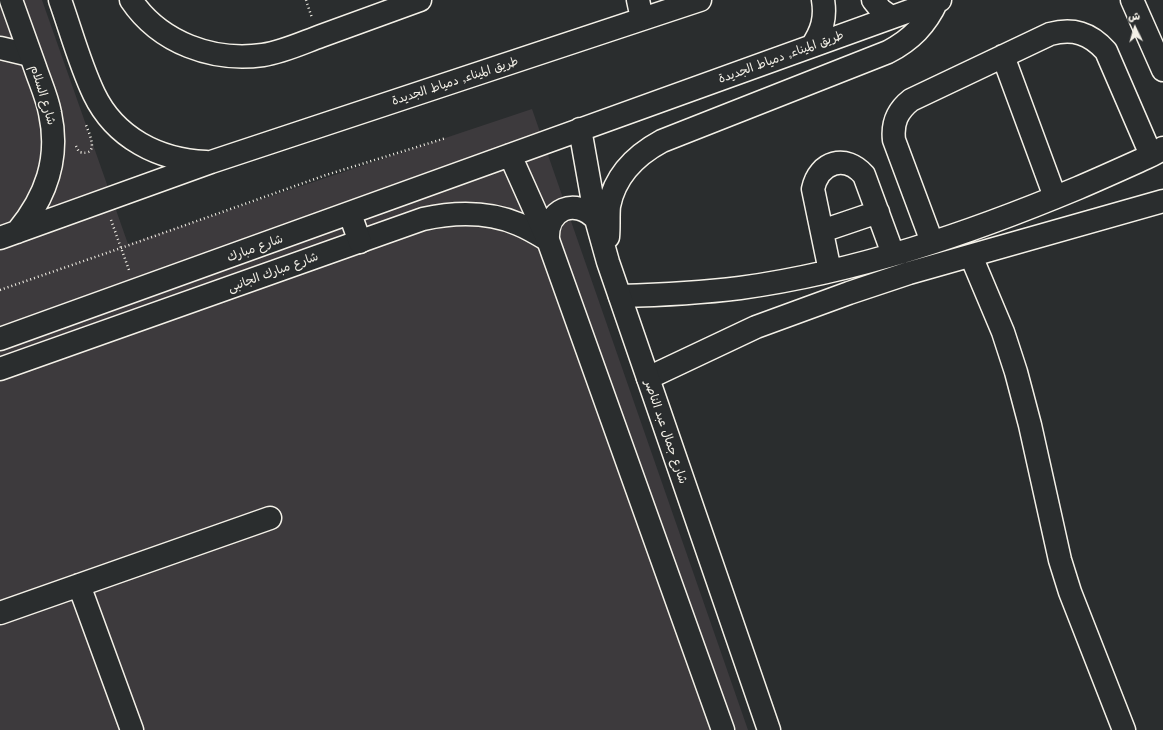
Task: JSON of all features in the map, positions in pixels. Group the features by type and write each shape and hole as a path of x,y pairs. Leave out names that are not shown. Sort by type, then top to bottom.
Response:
{"main road":[{"name":"شارع السلام","path":"8,235 35,207 46,185 51,167 53,149 53,130 50,112 11,0"},
{"path":"60,0 95,96 106,113 119,128 134,140 171,158 211,162"},
{"path":"131,0 137,9 157,29 181,44 208,53 236,57 264,55 292,47 420,0"},
{"name":"طريق الميناء, دمياط الجديدة","path":"211,162 640,9 700,0"},
{"path":"812,46 819,36 823,23 824,10 822,0"},
{"path":"873,0 881,10 891,17"},
{"path":"608,262 609,206 613,193 627,167 637,157 662,141 888,52 912,37 931,14 938,0"},
{"name":"طريق الميناء, دمياط الجديدة","path":"510,155 938,0"},
{"path":"1132,0 1163,70"},
{"path":"620,296 680,294 718,290 771,283 830,271 932,242 1000,218 1055,197 1157,152 1106,51 1099,43 1081,32 1060,31 1050,34 911,100 898,113 894,122 894,140 932,242"},
{"path":"0,48 30,55"},
{"path":"1003,56 1055,197"},
{"name":"شارع جمال عبد الناصر","path":"580,129 596,219 608,262 769,730"},
{"path":"510,155 548,240 723,730"},
{"name":"شارع مبارك","path":"0,339 510,155"},
{"path":"8,235 211,162"},
{"path":"830,271 813,189 815,180 820,173 826,167 834,163 842,162 851,164 859,169 864,175 893,254"},
{"path":"648,378 756,327 848,293 1163,201"},
{"path":"548,240 550,222 563,210 572,208 581,209 590,213 596,219"},
{"path":"822,231 878,212"},
{"name":"شارع مبارك الجانبى","path":"0,369 423,219 463,213 483,214 518,224 548,240"},
{"path":"350,214 360,242"},
{"path":"971,256 1003,332 1016,372 1030,425 1060,560 1070,592 1124,730"},
{"path":"0,613 270,518"},
{"path":"79,585 132,730"}],"path":[{"path":"0,290 326,175 446,138"},
{"path":"104,201 136,290"}],"shaded area":[{"path":"0,0 42,0 128,244 532,109 748,730 0,730"}]}
